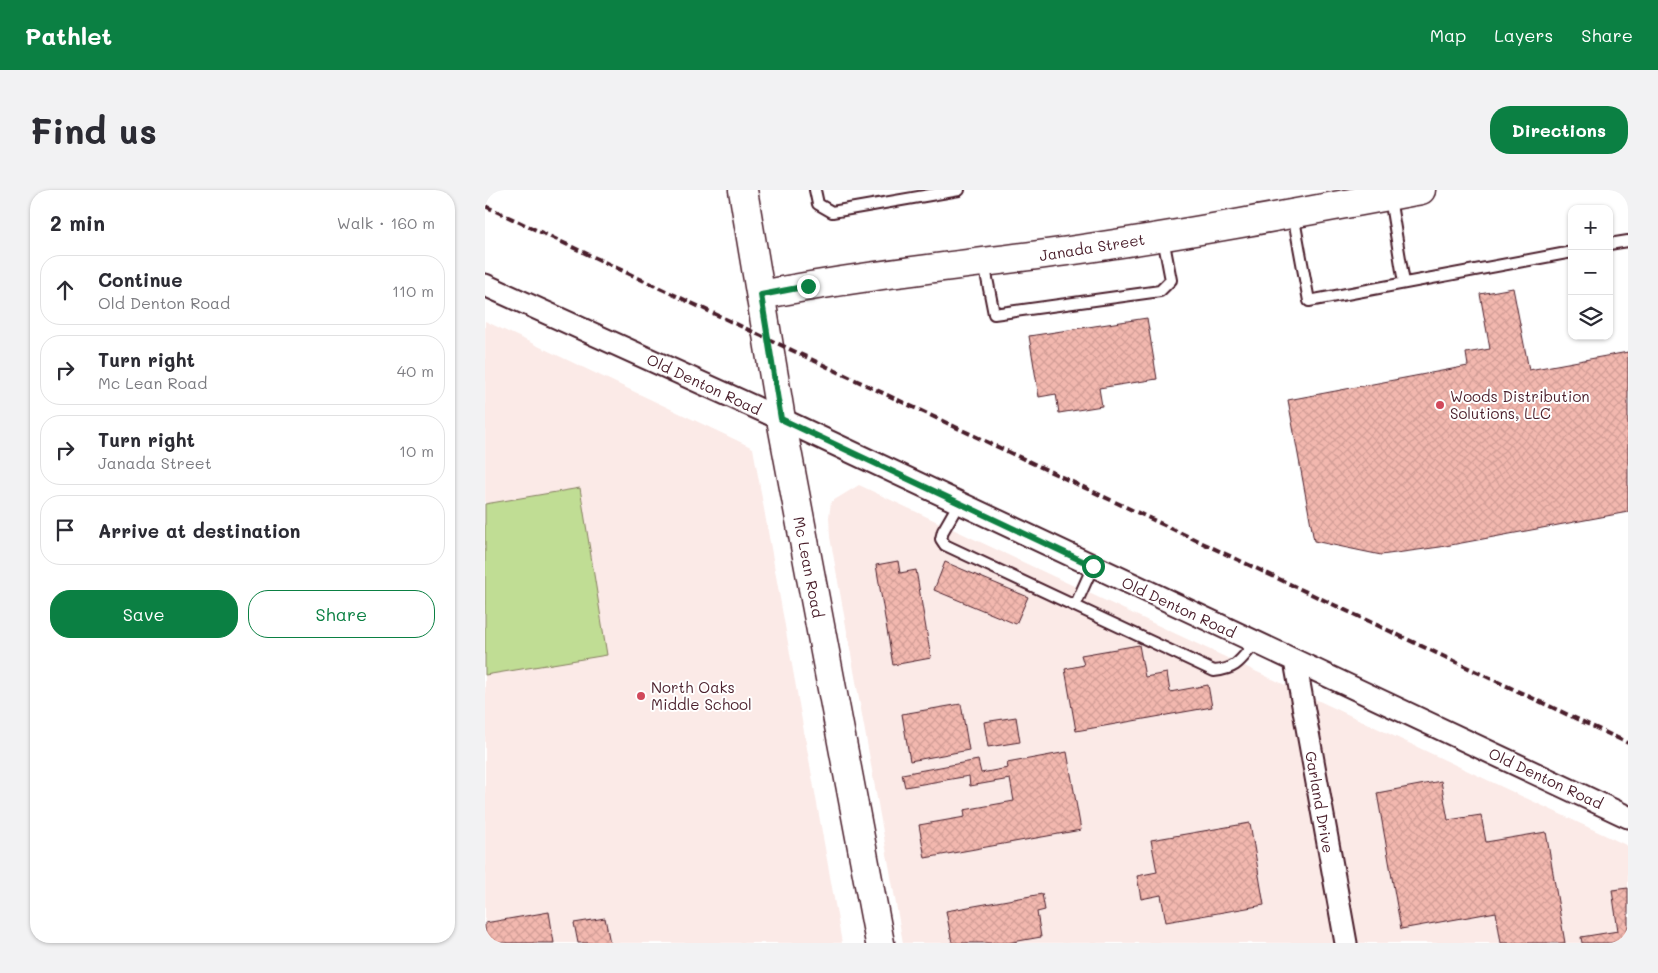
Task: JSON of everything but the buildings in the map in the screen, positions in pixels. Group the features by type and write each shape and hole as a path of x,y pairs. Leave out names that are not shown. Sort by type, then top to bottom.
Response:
{"main road":[{"name":"Mc Lean Road","path":"743,190 781,419 880,943"},
{"name":"Janada Street","path":"761,295 808,286 1163,236 1293,214 1352,196 1389,196 1421,190"}],"street":[{"name":"Old Denton Road","path":"485,285 781,419 1255,643 1628,816"},
{"name":"Garland Drive","path":"1295,661 1346,943"}],"lane":[{"path":"815,190 817,204 832,212 959,190"},
{"path":"1389,196 1404,283"},
{"path":"1293,214 1309,301 1568,253"},
{"path":"984,262 994,314 1160,291 1171,280 1163,236"},
{"path":"1613,243 1628,241"},
{"path":"959,503 943,532 941,539 945,545 1214,671 1226,670 1235,666 1255,643"},
{"path":"1075,606 1093,566"}],"shaded area":[{"name":"North Oaks Middle School","path":"485,321 753,448 842,943 485,943"},
{"path":"859,485 1628,846 1628,943 903,943 830,537 829,517 831,502"}],"green space":[{"path":"580,488 607,655 485,675 485,504"}],"railway":[{"path":"485,206 1628,743"}],"place":[{"name":"Woods Distribution Solutions, LLC","path":"1440,405"},
{"name":"North Oaks Middle School","path":"641,696"}],"route":[{"path":"808,286 761,295 781,419 1093,566"}]}
